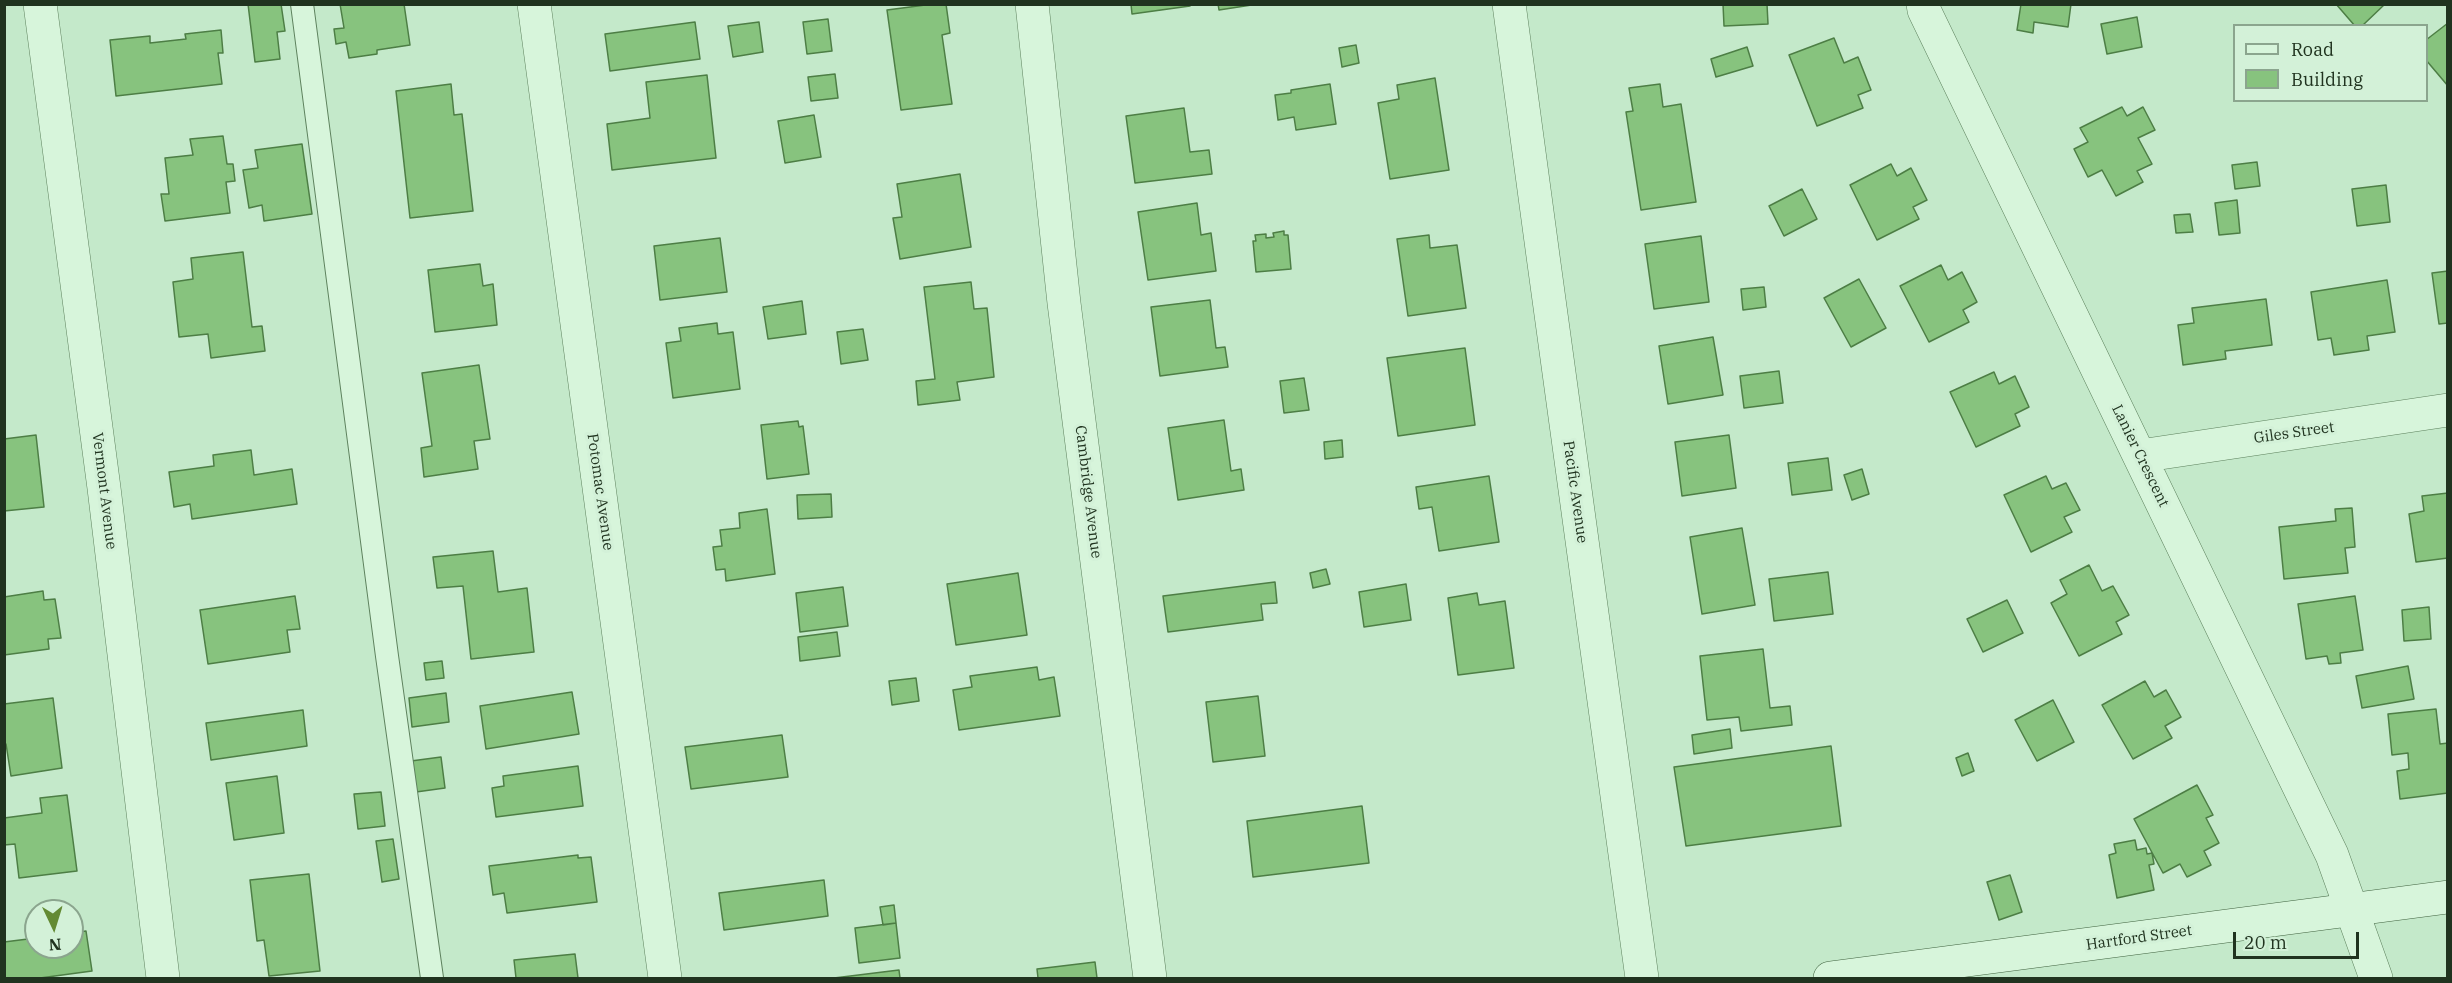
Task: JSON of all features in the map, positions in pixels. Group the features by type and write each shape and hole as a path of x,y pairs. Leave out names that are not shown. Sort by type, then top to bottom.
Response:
{"street":[{"name":"Vermont Avenue","path":"40,4 104,488 164,978"},
{"name":"Potomac Avenue","path":"534,4 665,978"},
{"name":"Cambridge Avenue","path":"1032,4 1065,303 1150,978"},
{"name":"Pacific Avenue","path":"1509,4 1642,978"},
{"name":"Lanier Crescent","path":"1923,4 1929,21 2332,855 2376,978"},
{"name":"Giles Street","path":"2140,456 2448,410"},
{"name":"Hartford Street","path":"1830,978 2448,897"}],"lane":[{"path":"302,4 387,656 432,978"}],"building":[{"path":"248,4 281,4 285,31 277,32 280,59 255,62"},
{"path":"340,4 404,4 410,45 377,50 377,54 349,58 346,42 336,44 334,29 344,28"},
{"path":"946,4 950,33 942,35 952,104 901,110 887,10"},
{"path":"1131,4 1189,4 1190,6 1132,14"},
{"path":"1218,4 1258,4 1219,10"},
{"path":"1723,4 1767,4 1768,24 1724,26"},
{"path":"2021,4 2071,4 2068,27 2034,22 2033,33 2017,30"},
{"path":"2336,4 2385,4 2364,24 2353,24"},
{"path":"2137,17 2142,47 2107,54 2101,24"},
{"path":"828,19 832,51 807,54 803,22"},
{"path":"695,22 700,59 610,71 605,34"},
{"path":"759,22 763,52 733,57 728,26"},
{"path":"2448,23 2448,86 2428,62 2428,38"},
{"path":"221,30 223,53 218,53 222,84 116,96 110,40 150,36 150,43 186,39 185,34"},
{"path":"1834,38 1844,63 1858,57 1871,90 1858,95 1863,108 1817,126 1789,55"},
{"path":"1356,45 1359,63 1342,67 1339,48"},
{"path":"1747,47 1753,66 1716,77 1711,59"},
{"path":"835,74 838,98 811,101 808,77"},
{"path":"707,75 716,158 612,170 607,124 650,118 646,82"},
{"path":"1435,78 1449,170 1390,179 1378,103 1399,99 1397,85"},
{"path":"451,84 454,115 462,114 473,211 410,218 396,91"},
{"path":"1330,84 1336,124 1296,130 1294,117 1278,120 1275,95"},
{"path":"1660,84 1663,107 1681,104 1696,202 1641,210 1626,112 1633,111 1629,88"},
{"path":"2122,107 2127,116 2143,107 2155,130 2138,138 2152,164 2137,171 2143,182 2116,196 2102,170 2088,177 2074,149 2088,142 2080,128"},
{"path":"1184,108 1190,152 1209,150 1212,174 1135,183 1126,116"},
{"path":"814,115 821,157 785,163 778,121"},
{"path":"223,136 227,164 233,164 235,181 226,182 230,213 165,221 161,194 169,194 165,158 193,155 190,139"},
{"path":"302,144 312,214 264,221 262,205 249,208 243,170 258,168 255,150"},
{"path":"2257,162 2260,186 2235,189 2232,165"},
{"path":"1891,164 1897,176 1911,168 1927,200 1913,207 1919,219 1877,240 1850,185"},
{"path":"960,174 971,247 900,259 893,218 902,217 897,184"},
{"path":"2386,185 2390,222 2357,226 2352,189"},
{"path":"1802,189 1817,219 1784,236 1769,206"},
{"path":"2237,200 2240,233 2219,235 2215,203"},
{"path":"1197,203 1201,235 1211,233 1216,271 1148,280 1138,212"},
{"path":"2190,214 2193,232 2176,233 2174,215"},
{"path":"1284,231 1284,235 1288,235 1291,269 1256,272 1253,241 1256,241 1255,235 1266,234 1266,238 1274,237 1273,233"},
{"path":"1429,235 1430,248 1457,245 1466,308 1408,316 1397,239"},
{"path":"1701,236 1709,302 1654,309 1645,244"},
{"path":"720,238 727,292 660,300 654,246"},
{"path":"243,252 252,327 262,326 265,351 211,358 208,334 179,337 173,282 193,279 191,258"},
{"path":"480,264 483,286 493,284 497,325 435,332 428,270"},
{"path":"1941,265 1948,280 1962,272 1977,302 1963,310 1969,322 1929,342 1900,286"},
{"path":"2448,271 2448,323 2439,324 2432,273"},
{"path":"1859,279 1886,328 1851,347 1824,298"},
{"path":"2387,280 2395,332 2367,336 2369,350 2334,355 2331,338 2318,340 2311,292"},
{"path":"971,282 974,309 987,308 994,377 957,382 960,400 918,405 916,381 935,379 924,287"},
{"path":"1764,287 1766,307 1743,310 1741,289"},
{"path":"2266,299 2272,345 2225,351 2226,359 2183,365 2178,325 2194,323 2192,308"},
{"path":"1210,300 1216,348 1225,347 1228,367 1160,376 1151,307"},
{"path":"802,301 806,334 768,339 763,307"},
{"path":"717,323 718,334 733,332 740,389 673,398 666,343 681,341 679,328"},
{"path":"863,329 868,360 841,364 837,332"},
{"path":"1713,337 1723,395 1668,404 1659,346"},
{"path":"1465,348 1475,425 1398,436 1387,358"},
{"path":"479,365 490,439 474,441 478,469 424,477 421,448 432,446 422,373"},
{"path":"1779,371 1783,403 1744,408 1740,376"},
{"path":"1994,372 1999,384 2015,376 2029,407 2015,414 2020,426 1976,447 1950,392"},
{"path":"1304,378 1309,410 1284,413 1280,381"},
{"path":"1224,420 1231,471 1241,469 1244,490 1178,500 1168,428"},
{"path":"798,421 799,427 803,426 809,474 767,479 761,425"},
{"path":"36,435 44,507 4,511 4,439"},
{"path":"1729,435 1736,488 1682,496 1675,442"},
{"path":"1342,440 1343,457 1325,459 1324,442"},
{"path":"251,450 254,475 292,469 297,504 192,519 190,504 174,507 169,472 214,466 213,455"},
{"path":"1828,458 1832,490 1792,495 1788,463"},
{"path":"1862,469 1869,494 1852,500 1844,475"},
{"path":"1489,476 1499,542 1439,551 1432,507 1419,509 1416,487"},
{"path":"2046,476 2052,489 2066,483 2080,510 2064,517 2072,532 2031,552 2004,495"},
{"path":"2448,493 2448,558 2416,562 2409,514 2424,511 2422,496"},
{"path":"831,494 832,517 798,519 797,495"},
{"path":"2352,508 2355,547 2345,548 2348,573 2284,579 2279,527 2336,521 2335,509"},
{"path":"767,509 775,574 726,581 725,569 716,570 713,547 722,546 720,530 740,528 739,513"},
{"path":"1742,528 1755,605 1702,614 1690,537"},
{"path":"493,551 498,592 527,588 534,652 471,659 463,586 437,588 433,557"},
{"path":"2089,565 2102,591 2113,586 2129,615 2116,622 2122,634 2079,656 2051,603 2067,594 2060,580"},
{"path":"1326,569 1330,584 1313,588 1310,573"},
{"path":"1828,572 1833,614 1774,621 1769,579"},
{"path":"1018,573 1027,635 956,645 947,584"},
{"path":"1275,582 1277,603 1261,604 1263,620 1168,632 1163,596"},
{"path":"1406,584 1411,620 1364,627 1359,592"},
{"path":"843,587 848,626 800,632 796,593"},
{"path":"43,591 44,600 55,599 61,638 48,639 49,649 4,655 4,597"},
{"path":"1477,593 1479,605 1505,601 1514,668 1458,675 1448,598"},
{"path":"295,596 300,629 287,630 290,652 208,664 200,610"},
{"path":"2355,596 2363,650 2340,653 2341,663 2329,664 2327,656 2306,659 2298,604"},
{"path":"2007,600 2023,633 1983,652 1967,619"},
{"path":"2429,607 2431,639 2404,641 2402,610"},
{"path":"837,632 840,656 800,661 798,637"},
{"path":"1763,649 1770,708 1790,706 1792,725 1741,731 1739,717 1707,720 1700,656"},
{"path":"442,661 444,678 426,680 424,663"},
{"path":"2408,666 2414,699 2362,708 2356,676"},
{"path":"1037,667 1039,680 1054,677 1060,716 959,730 953,690 972,687 970,676"},
{"path":"916,678 919,701 892,705 889,681"},
{"path":"2145,681 2154,697 2166,690 2181,717 2165,726 2172,738 2133,759 2102,705"},
{"path":"572,692 579,734 486,749 480,706"},
{"path":"446,693 449,722 412,727 409,698"},
{"path":"1258,696 1265,756 1213,762 1206,702"},
{"path":"53,698 62,768 11,776 6,744 4,744 4,704"},
{"path":"2053,700 2074,742 2037,761 2015,720"},
{"path":"2436,709 2440,744 2448,743 2448,793 2400,799 2397,771 2409,769 2408,753 2392,755 2388,714"},
{"path":"303,710 307,746 211,760 206,723"},
{"path":"1730,729 1732,748 1694,754 1692,735"},
{"path":"782,735 788,777 691,789 685,747"},
{"path":"1831,746 1841,826 1686,846 1674,767"},
{"path":"1968,753 1974,771 1962,776 1956,758"},
{"path":"441,757 445,788 416,792 411,761"},
{"path":"578,766 583,806 496,817 492,788 504,786 503,776"},
{"path":"277,776 284,833 234,840 226,783"},
{"path":"2197,785 2213,815 2206,818 2219,843 2204,851 2211,865 2187,877 2180,864 2163,873 2134,819"},
{"path":"381,792 385,826 358,829 354,794"},
{"path":"67,795 77,871 19,878 15,844 4,845 4,818 42,813 40,798"},
{"path":"1362,806 1369,863 1253,877 1247,821"},
{"path":"393,839 399,879 382,882 376,841"},
{"path":"2135,840 2137,850 2146,848 2147,854 2152,853 2154,864 2149,865 2154,890 2117,898 2109,855 2116,853 2114,844"},
{"path":"578,855 578,858 591,857 597,902 507,913 504,893 493,895 489,866"},
{"path":"309,874 320,971 269,976 264,940 257,941 250,880"},
{"path":"2010,875 2022,912 1999,920 1987,882"},
{"path":"824,880 828,916 724,930 719,893"},
{"path":"894,905 896,923 883,925 880,907"},
{"path":"896,923 900,958 859,963 855,928"},
{"path":"84,931 86,931 92,971 40,978 4,978 4,942 24,940 24,959 84,959"},
{"path":"575,954 578,978 516,978 514,960"},
{"path":"1095,962 1097,978 1038,978 1037,969"},
{"path":"899,970 900,978 834,978"}]}
